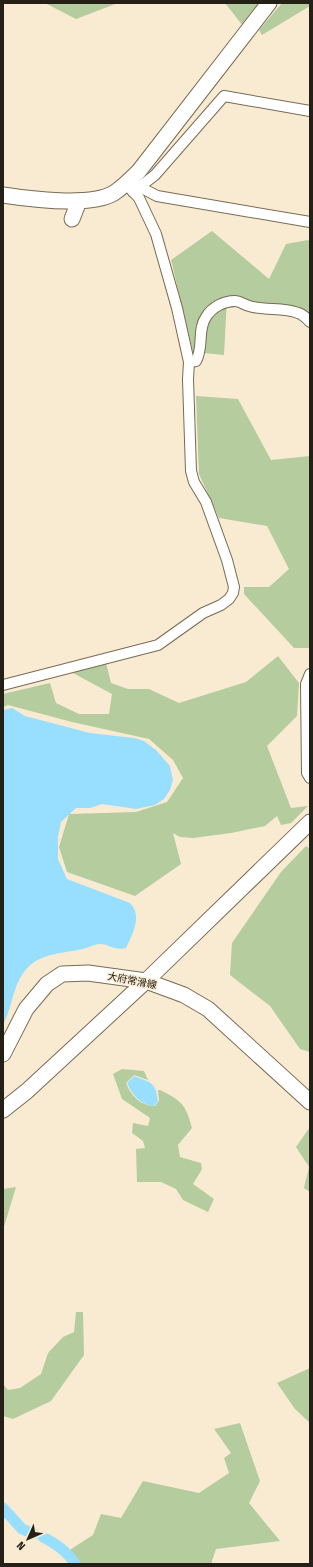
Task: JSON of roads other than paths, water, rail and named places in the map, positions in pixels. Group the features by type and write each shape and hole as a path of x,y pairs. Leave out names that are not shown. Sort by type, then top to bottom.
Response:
{"street":[{"path":"133,188 139,171 268,3"},
{"path":"3,195 24,198 79,201 99,198 133,188 155,175 224,96 310,111"},
{"path":"133,188 157,196 310,222"},
{"path":"3,685 158,645 203,613 221,605 229,599 233,593 234,587 227,560 206,502 194,482 191,471 188,379 189,362 177,308 156,234 133,188"},
{"path":"72,219 79,201"},
{"path":"189,362 196,361 199,354 202,324 206,316 213,309 224,303 236,301 256,308 297,312 310,322"},
{"path":"310,674 306,684 307,773 310,778"},
{"path":"3,1110 27,1091 146,981 310,822"},
{"name":"大府常滑線","path":"3,1054 26,1009 47,984 62,974 88,973 146,981 184,995 208,1009 310,1102"}],"water":[{"path":"12,708 25,716 90,733 134,738 144,741 156,750 170,766 173,780 170,790 164,799 155,805 136,809 102,804 90,808 76,808 61,822 58,837 58,859 67,879 130,903 136,914 135,926 126,948 114,948 99,944 47,956 33,963 27,968 19,981 3,1024 3,710"},
{"path":"134,1076 149,1082 154,1086 158,1102 154,1106 145,1104 132,1092 127,1083"}],"waterway":[{"path":"3,1508 22,1529 34,1534"},
{"path":"43,1537 61,1548 75,1564"}]}
